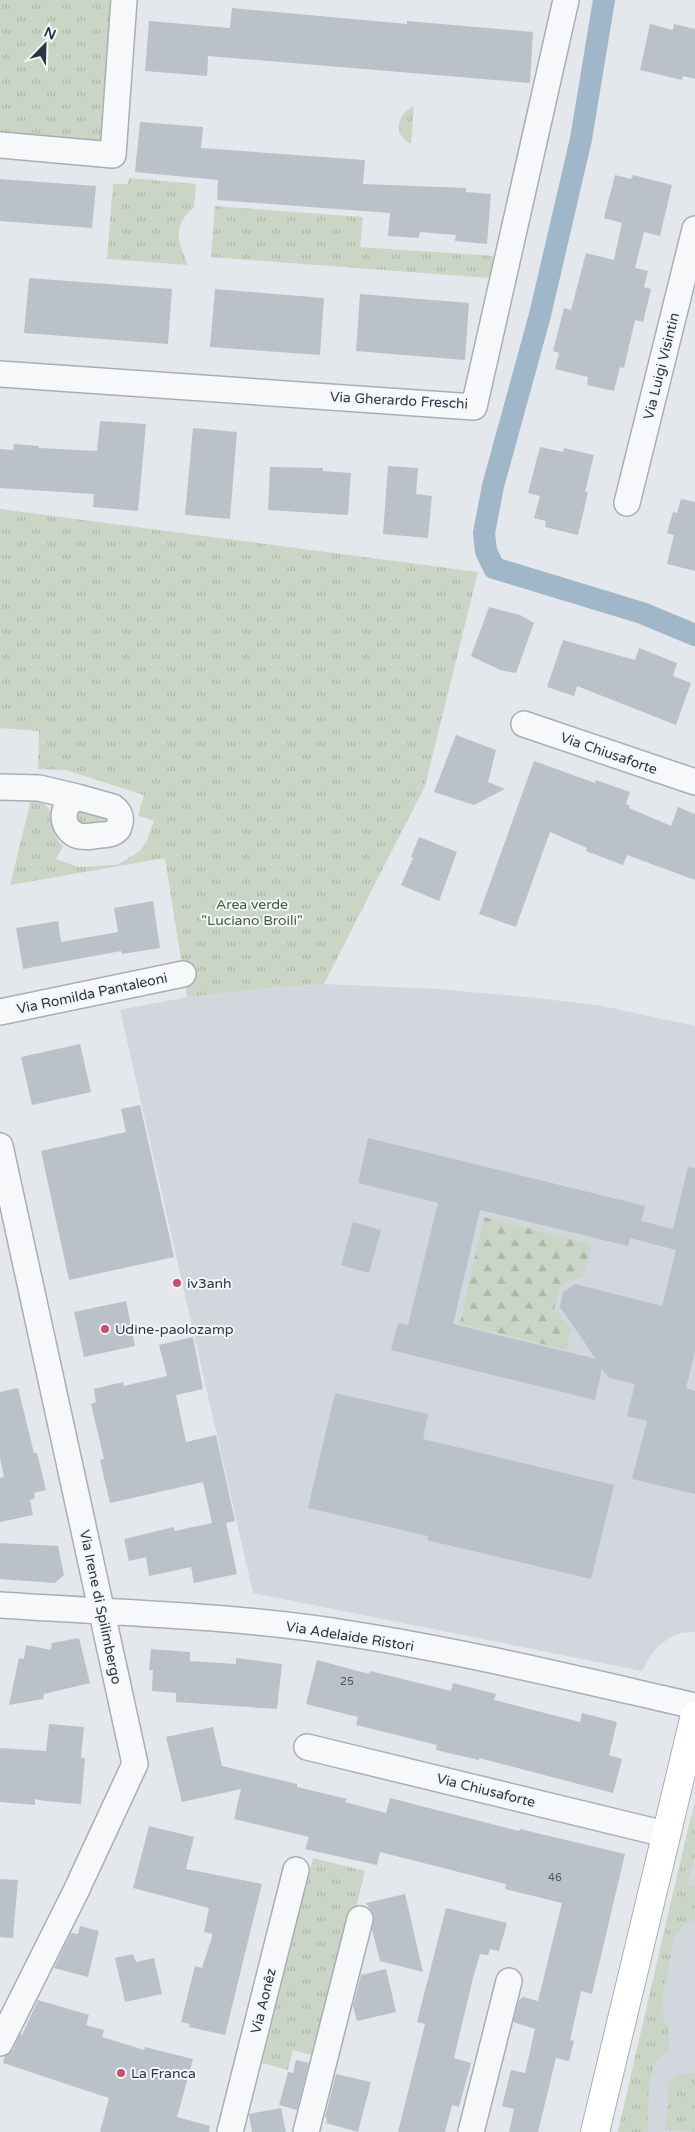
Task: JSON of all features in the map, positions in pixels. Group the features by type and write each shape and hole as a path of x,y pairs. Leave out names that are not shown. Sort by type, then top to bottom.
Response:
{"street":[{"path":"0,145 113,155 124,0"},
{"name":"Via Gherardo Freschi","path":"0,374 474,407 566,0"},
{"name":"Via Luigi Visintin","path":"627,503 695,229"},
{"name":"Via Chiusaforte","path":"524,724 695,782"},
{"path":"0,788 25,787 50,790 70,805"},
{"name":"Via Romilda Pantaleoni","path":"0,1012 183,974"},
{"name":"Via Irene di Spilimbergo","path":"0,1146 135,1764 0,2043"},
{"name":"Via Adelaide Ristori","path":"0,1605 230,1619 349,1634 490,1659 695,1706"},
{"path":"596,2132 665,1834 695,1715"},
{"name":"Via Chiusaforte","path":"307,1747 665,1834"},
{"name":"Via Aonêz","path":"230,2132 296,1870"},
{"path":"306,2132 360,1919"},
{"path":"471,2132 509,1980"}],"shaded area":[{"path":"324,984 437,989 537,998 602,1006 695,1026 695,1632 682,1633 671,1637 661,1644 653,1652 642,1671 253,1593 120,1010 187,997"},
{"path":"695,1800 695,2132 618,2132 663,1935"}],"green space":[{"path":"0,0 124,0 113,155 0,145"},
{"path":"414,106 411,144 401,135 399,125 404,114"},
{"path":"129,178 196,184 194,207 182,221 179,228 179,241 188,265 107,259 113,184 128,184"},
{"path":"215,206 363,217 360,247 494,256 490,278 211,257"},
{"name":"Area verde \"Luciano Broili\"","path":"0,509 478,572 425,786 324,984 187,997 165,858 10,885 32,796 42,802 51,814 54,833 63,846 56,859 78,867 117,865 140,851 146,843 154,821 138,815 144,795 66,770 38,769 39,731 0,728"},
{"path":"76,808 108,814 113,822 80,828 74,812"},
{"path":"484,1217 591,1244 583,1277 561,1284 554,1309 571,1328 566,1350 460,1323"},
{"path":"691,1817 695,1817 695,1857 688,1885 695,1886 695,1920 683,1925 674,1939 662,2002 663,2019 669,2027 668,2052 660,2056 651,2074 648,2099 648,2132 618,2132"},
{"path":"313,1858 365,1871 319,2057 293,2050 288,2070 262,2063"},
{"path":"695,2073 695,2131 666,2130 669,2084 676,2076"}],"building":[{"path":"232,8 407,24 407,21 533,32 530,83 208,56 207,76 145,71 149,21 230,28"},
{"path":"650,24 673,30 674,24 695,29 695,79 683,76 682,80 640,70"},
{"path":"140,122 203,127 201,148 365,160 363,184 466,188 466,192 491,194 487,244 455,241 456,235 420,232 419,238 388,236 390,213 217,200 218,180 135,172"},
{"path":"615,175 631,179 633,175 672,185 660,236 644,232 635,268 648,271 644,287 651,289 643,322 635,320 624,368 620,367 614,391 587,385 588,377 555,369 559,353 553,351 564,308 571,310 586,253 614,260 622,223 604,218"},
{"path":"0,179 96,186 92,228 0,221"},
{"path":"29,278 172,289 168,344 24,333"},
{"path":"215,289 324,298 320,355 210,347"},
{"path":"360,294 469,303 465,360 356,351"},
{"path":"100,421 146,424 138,511 93,507 94,494 0,488 0,449 13,450 14,444 39,446 39,448 97,451"},
{"path":"193,428 237,432 230,519 185,515"},
{"path":"540,447 563,452 564,448 594,455 585,492 588,492 578,535 545,527 546,521 534,518 540,496 528,493"},
{"path":"388,466 418,468 416,494 432,496 428,538 383,534"},
{"path":"270,467 323,468 323,471 351,473 348,515 268,510"},
{"path":"681,499 695,502 695,571 667,564 674,535 667,533 673,512 677,513"},
{"path":"489,607 520,615 534,623 516,673 500,670 471,656"},
{"path":"563,640 635,660 639,648 677,663 673,676 691,683 676,725 577,686 574,696 547,687"},
{"path":"456,735 496,750 488,782 505,789 474,805 434,792"},
{"path":"534,761 595,783 596,780 630,792 626,804 630,806 629,808 671,826 678,807 695,814 695,880 627,855 623,865 586,851 587,848 550,832 516,927 479,914"},
{"path":"419,837 457,852 439,901 401,885 413,858 411,857"},
{"path":"153,901 160,948 122,954 121,951 23,969 16,928 58,921 61,942 118,932 114,908"},
{"path":"80,1044 91,1092 32,1105 21,1057"},
{"path":"140,1105 174,1257 69,1280 41,1151 126,1132 121,1109"},
{"path":"368,1138 645,1206 641,1221 673,1229 688,1167 695,1168 695,1352 686,1388 695,1391 695,1494 632,1479 647,1421 627,1416 635,1384 609,1378 602,1369 595,1400 391,1350 398,1323 408,1325 438,1203 358,1183","holes":["480,1210 628,1246 630,1238 676,1250 662,1306 575,1284 563,1292 560,1307 596,1359 453,1324"]},
{"path":"353,1222 381,1230 369,1273 341,1265"},
{"name":"Udine-paolozamp","path":"126,1301 135,1346 84,1357 74,1312"},
{"path":"193,1337 203,1389 176,1395 186,1442 216,1435 235,1521 226,1523 237,1574 194,1583 191,1567 149,1576 146,1557 129,1561 124,1539 174,1527 174,1531 212,1523 203,1482 110,1503 100,1460 104,1459 91,1404 96,1402 94,1389 123,1382 124,1386 167,1376 159,1345"},
{"path":"18,1388 34,1453 37,1453 46,1490 34,1493 35,1498 30,1500 33,1515 0,1522 0,1478 4,1477 0,1458 0,1392"},
{"path":"335,1393 428,1414 423,1439 614,1485 591,1579 427,1540 428,1536 308,1508"},
{"path":"0,1543 58,1546 64,1575 55,1583 0,1579"},
{"path":"79,1638 90,1683 44,1694 43,1699 9,1705 19,1658 24,1659 26,1645 51,1650 52,1643"},
{"path":"151,1649 190,1652 190,1661 236,1664 236,1658 282,1664 277,1709 176,1702 176,1693 152,1691 153,1670 149,1670"},
{"path":"317,1660 369,1674 370,1671 451,1691 453,1683 496,1694 494,1700 580,1722 582,1713 617,1722 609,1755 622,1759 613,1793 479,1758 479,1760 436,1750 437,1745 356,1725 358,1717 306,1704"},
{"path":"49,1724 84,1727 81,1758 85,1758 81,1804 35,1799 35,1805 0,1802 0,1748 46,1751"},
{"path":"213,1727 222,1766 297,1784 297,1787 347,1799 345,1802 386,1813 390,1798 519,1831 520,1829 625,1854 592,1994 581,1991 570,2040 574,2041 569,2061 556,2058 538,2132 509,2132 514,2109 502,2106 511,2070 525,2073 535,2029 513,2022 519,2000 523,1997 538,2001 562,1903 505,1889 506,1884 380,1852 377,1865 305,1849 309,1837 234,1819 241,1789 182,1802 166,1737"},
{"path":"149,1826 194,1837 186,1869 262,1884 225,2035 189,2027 190,2024 181,2022 195,1966 202,1968 212,1937 212,1934 204,1932 209,1908 133,1888"},
{"path":"0,1879 18,1880 13,1938 0,1937"},
{"path":"405,1894 423,1972 380,1961 372,1930 374,1916 366,1903"},
{"path":"446,1908 507,1923 499,1951 490,1949 488,1955 480,1954 473,1978 454,2058 471,2063 459,2107 452,2105 445,2132 398,2132 425,2024 417,2022"},
{"path":"80,1926 99,1931 88,1977 54,1968 71,1933 78,1934"},
{"path":"133,1954 136,1962 154,1958 162,1994 125,2002 115,1958"},
{"path":"386,1969 396,2012 357,2021 353,2006 361,1975"},
{"path":"38,2000 89,2015 86,2025 104,2030 102,2037 144,2050 145,2047 193,2059 177,2117 210,2126 209,2132 100,2132 109,2098 3,2063 5,2056 13,2050 20,2034 22,2035"},
{"path":"296,2060 309,2063 297,2110 279,2105 288,2072 293,2073"},
{"path":"336,2074 371,2082 358,2132 326,2123 327,2118 325,2117"},
{"path":"281,2108 286,2132 252,2132 249,2114"}],"waterway":[{"path":"604,0 581,139 540,315 493,486 484,533 486,551 494,568 642,613 695,635"}],"place":[{"name":"iv3anh","path":"177,1283"},
{"name":"Udine-paolozamp","path":"105,1329"},
{"name":"La Franca","path":"121,2073"}]}
